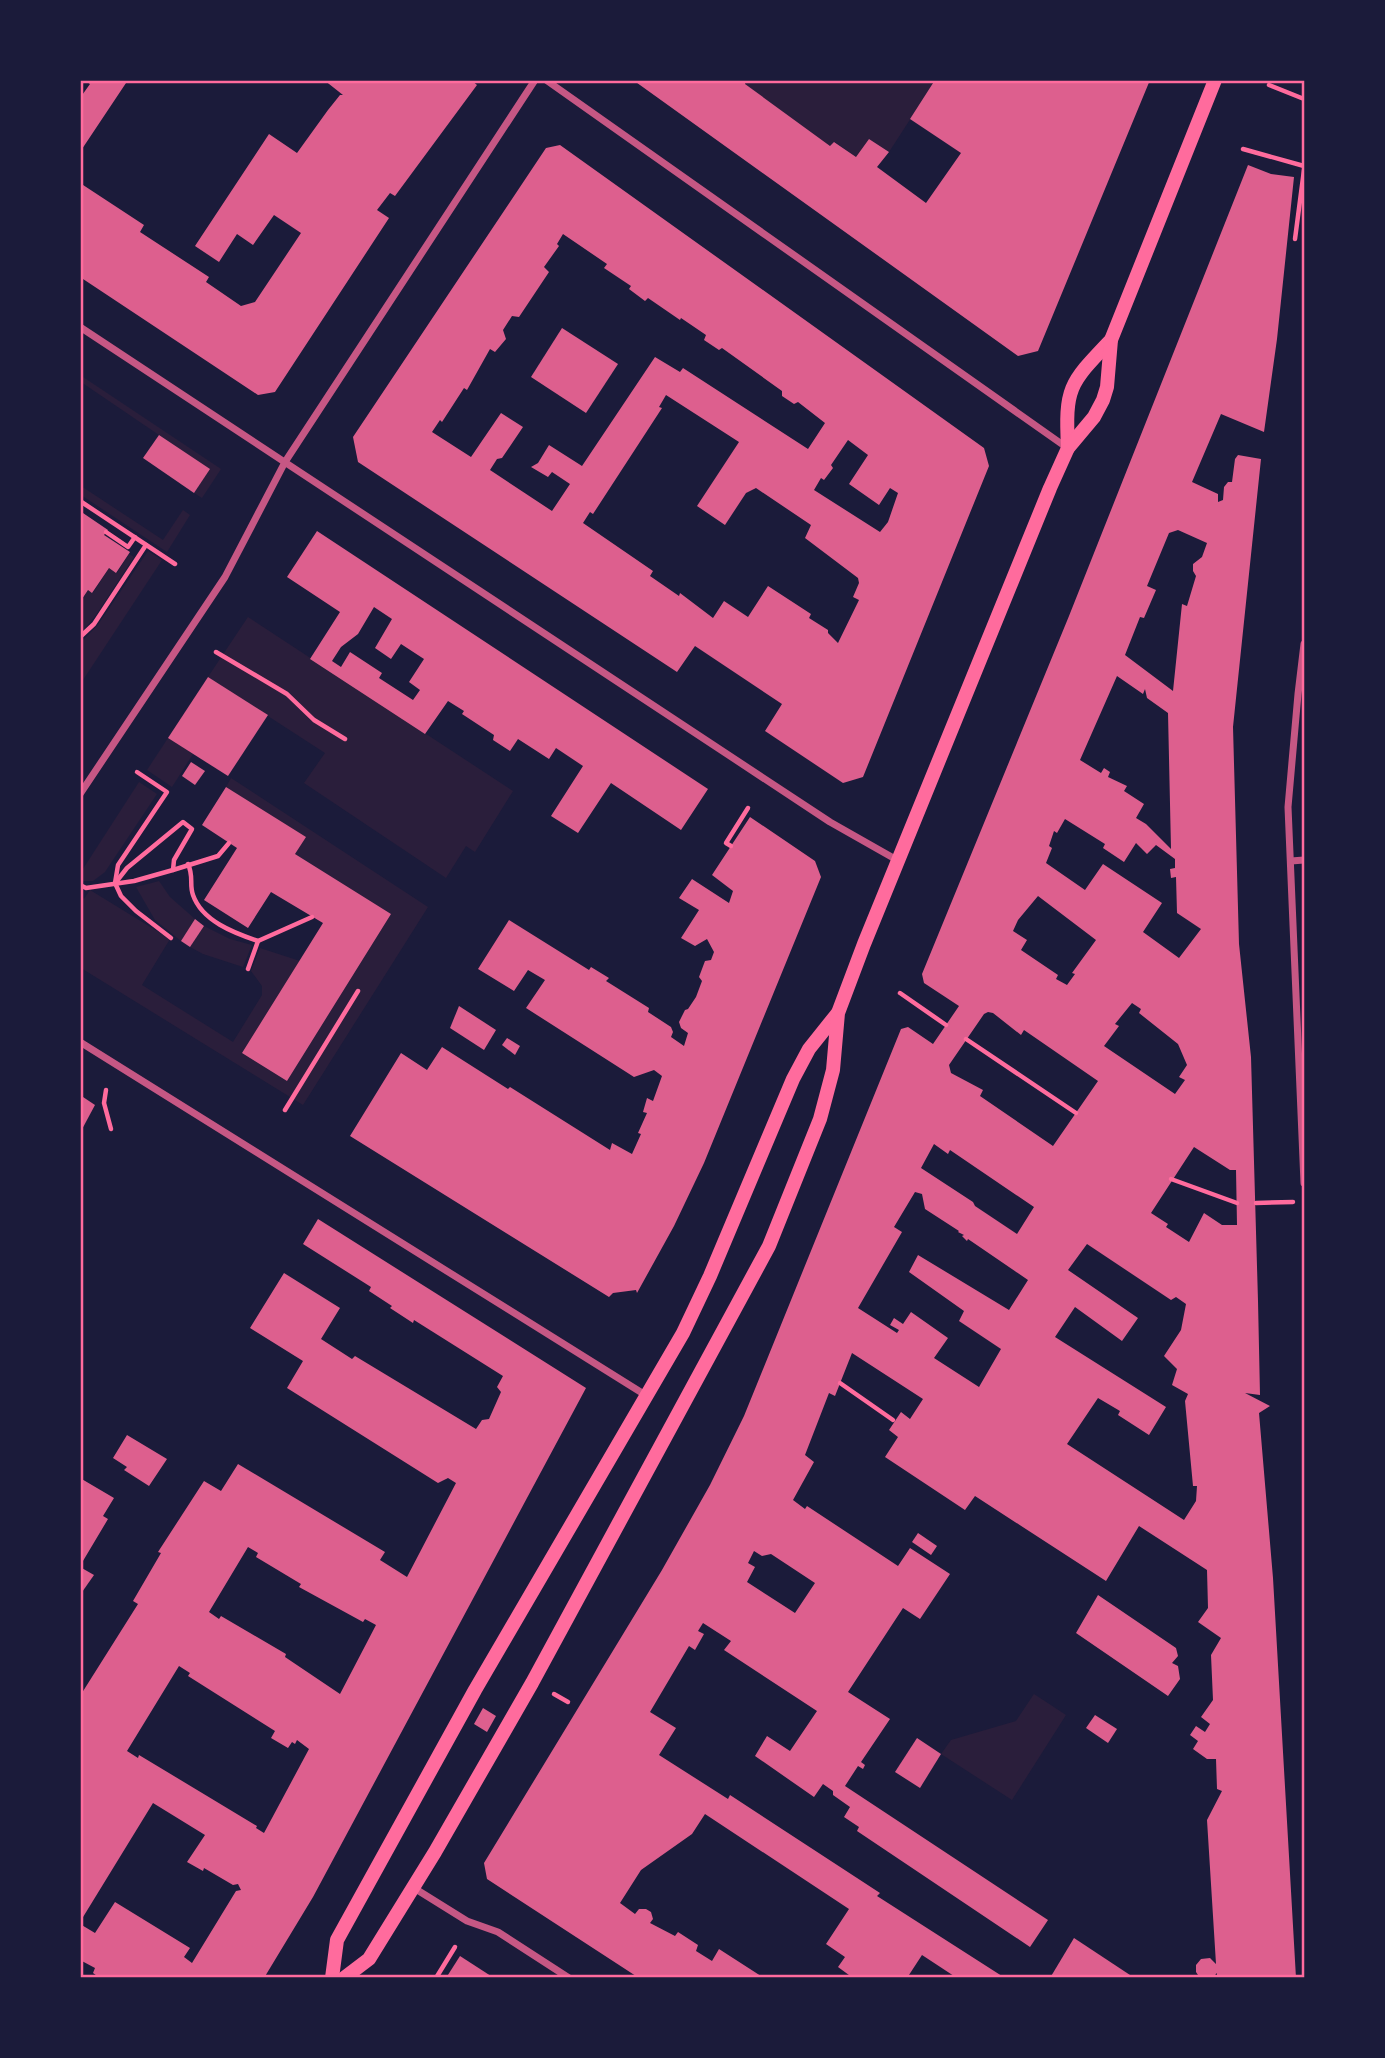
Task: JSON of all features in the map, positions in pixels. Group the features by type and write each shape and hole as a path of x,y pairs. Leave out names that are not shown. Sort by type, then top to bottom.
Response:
{"main road":[{"path":"344,1978 369,1959 414,1888 532,1683 769,1246 820,1119 833,1070 838,1013 1049,488 1068,448 1094,417 1103,400 1107,387 1111,340 1215,80"},
{"path":"1068,448 1066,406 1077,375 1111,340"},
{"path":"332,1978 337,1940 475,1690 647,1396 695,1307 793,1079 809,1049 838,1013"}],"street":[{"path":"80,794 225,578 285,462 535,80"},
{"path":"546,80 1068,448"},
{"path":"80,327 830,822 898,861"},
{"path":"1304,644 1289,785 1304,1183"},
{"path":"1291,861 1304,860"},
{"path":"80,1042 647,1396"},
{"path":"414,1888 467,1921 498,1932 569,1978"}],"path":[{"path":"1269,85 1304,100"},
{"path":"1243,149 1304,168 1295,239"},
{"path":"80,501 175,564"},
{"path":"106,532 128,547 135,537"},
{"path":"80,637 94,624 146,545"},
{"path":"216,652 287,694 314,720 345,739"},
{"path":"136,772 167,792 118,865 116,883 121,896 128,904 171,938"},
{"path":"731,846 726,843 748,808"},
{"path":"116,883 127,869 183,822 192,829 174,860 173,870"},
{"path":"80,886 86,888 116,883 173,870 218,856 229,843"},
{"path":"188,864 193,876 192,891 199,908 218,923 258,941"},
{"path":"248,969 258,941 312,917"},
{"path":"285,1110 358,991"},
{"path":"900,993 946,1025"},
{"path":"966,1039 1076,1113"},
{"path":"106,1090 104,1103 111,1129"},
{"path":"1171,1180 1237,1203"},
{"path":"1256,1203 1277,1202"},
{"path":"840,1383 893,1420"},
{"path":"554,1694 568,1702"},
{"path":"436,1978 455,1947"}],"shaded area":[{"path":"746,80 935,81 889,152 869,139 856,157 835,142 830,146 745,85"},
{"path":"80,375 221,469 202,498 194,493 209,469 81,382"},
{"path":"81,486 163,540 183,510 190,515 167,552 81,495"},
{"path":"148,551 162,560 81,683 81,642 97,626"},
{"path":"129,554 134,557 81,633 81,602 88,590 93,593 109,568 117,573"},
{"path":"248,617 513,791 475,852 466,846 446,878 304,783 325,753 208,677"},
{"path":"168,738 193,754 172,787 147,770"},
{"path":"231,778 428,907 303,1105 81,968 80,892 84,899 90,890 170,939 142,985 233,1042 262,995 262,986 251,971 260,948 300,961 242,1053 287,1081 391,914 295,854 305,837 226,787"},
{"path":"139,782 157,794 105,872 93,881 81,881 81,872"},
{"path":"159,881 170,897 195,919 181,941 155,920 136,887"},
{"path":"204,926 230,939 252,945 243,967 190,947"},
{"path":"1034,1694 1066,1715 1012,1800 941,1754 951,1740 1016,1721"}],"building":[{"path":"84,80 128,80 80,152 80,98 90,84"},
{"path":"324,80 471,80 477,85 395,196 390,193 377,210 389,218 275,392 258,395 80,277 80,183 144,225 140,232 209,277 206,282 241,306 255,302 301,233 274,215 253,245 237,234 219,262 195,246 269,134 297,153 328,110 340,95 343,95"},
{"path":"633,80 746,80 745,84 830,146 834,142 856,157 869,139 889,152 877,167 926,203 961,153 910,119 935,80 1150,80 1038,351 1018,356"},
{"path":"560,145 984,448 989,466 863,777 843,783 765,731 782,704 695,646 677,672 358,462 353,437 546,148","holes":["563,234 607,264 604,268 631,286 629,289 645,301 648,298 680,320 681,318 706,335 704,340 719,350 722,348 782,391 782,396 794,404 798,402 825,423 808,449 683,368 680,372 655,357 582,466 549,445 538,463 531,467 548,477 552,472 570,484 552,511 490,470 497,459 502,458 523,427 501,413 471,457 432,432 440,420 442,422 464,388 467,390 490,349 495,352 506,339 503,330 512,316 519,317 549,272 544,267 559,246 557,244","666,395 739,442 697,506 725,525 746,493 756,488 811,525 805,538 858,578 859,583 853,597 859,600 838,643 828,630 809,618 811,614 768,586 748,617 724,601 713,618 680,593 679,596 650,576 653,571 583,523 590,512 593,514 662,408 659,407","848,440 868,455 849,484 879,505 890,488 898,493 888,522 880,532 814,490 821,478 824,480 833,468 831,465"]},
{"path":"1248,165 1271,174 1294,177 1264,432 1221,414 1192,482 1218,494 1218,502 1223,500 1224,487 1228,482 1232,482 1238,455 1261,459 1233,727 1239,944 1251,1057 1260,1395 1245,1393 1270,1406 1259,1413 1273,1578 1296,1978 1217,1978 1217,1973 1212,1978 1200,1978 1196,1972 1196,1965 1201,1959 1210,1958 1216,1964 1207,1820 1222,1791 1217,1789 1216,1759 1207,1759 1193,1749 1198,1741 1190,1735 1196,1726 1205,1732 1210,1724 1201,1717 1213,1700 1211,1655 1221,1638 1198,1622 1208,1608 1207,1570 1139,1526 1106,1581 975,1496 965,1510 885,1457 898,1437 889,1430 901,1412 910,1419 923,1399 852,1353 835,1396 829,1393 805,1455 814,1462 793,1500 805,1509 807,1506 898,1566 910,1548 950,1574 920,1619 903,1608 848,1692 890,1719 861,1762 865,1765 863,1769 858,1766 845,1786 1048,1920 1030,1947 857,1831 859,1827 844,1817 850,1807 823,1784 814,1797 755,1756 767,1736 790,1751 817,1711 724,1650 731,1641 703,1623 698,1631 704,1634 695,1650 689,1646 650,1712 676,1728 659,1755 728,1799 730,1795 880,1893 877,1896 1005,1978 957,1978 922,1955 907,1978 853,1978 838,1967 845,1957 826,1944 849,1909 705,1814 692,1834 641,1870 620,1903 635,1914 639,1909 651,1912 653,1919 650,1923 675,1936 678,1932 698,1945 696,1951 712,1961 719,1949 764,1978 639,1978 487,1879 484,1863 662,1570 710,1485 744,1416 901,1029 908,1027 933,1044 959,1006 924,983 922,974 1069,616","holes":["1178,530 1207,543 1202,557 1193,564 1196,576 1187,606 1182,604 1173,691 1125,655 1140,617 1144,618 1156,590 1147,586 1169,533","1117,676 1143,694 1145,689 1147,698 1168,713 1171,849 1146,824 1136,818 1144,804 1124,791 1127,786 1108,777 1110,772 1104,768 1101,773 1080,760","1065,819 1105,844 1103,848 1124,862 1136,843 1147,854 1156,845 1175,859 1175,868 1170,869 1171,878 1176,877 1177,913 1201,929 1179,958 1143,932 1162,903 1103,864 1085,890 1046,863 1052,848 1049,846 1054,831 1057,833","1038,896 1096,940 1072,973 1075,974 1067,985 1056,979 1058,975 1021,950 1027,940 1013,931 1018,920","1132,1003 1141,1009 1139,1013 1178,1044 1187,1065 1179,1077 1185,1080 1175,1094 1104,1046 1119,1026 1115,1024","988,1012 1021,1035 1024,1030 1098,1081 1053,1146 980,1096 983,1090 951,1073 949,1065","934,1144 948,1154 950,1150 1034,1207 1017,1234 973,1202 921,1168","1194,1147 1230,1170 1236,1170 1237,1225 1222,1225 1204,1213 1189,1242 1166,1227 1168,1224 1151,1213","915,1192 922,1194 925,1209 959,1231 967,1241 968,1239 1028,1280 1009,1310 918,1255 909,1272 964,1311 959,1321 1001,1349 979,1387 934,1358 948,1338 911,1312 903,1324 894,1318 890,1325 899,1330 897,1333 858,1308 902,1232 894,1227","1087,1244 1171,1300 1176,1297 1186,1304 1181,1330 1164,1356 1177,1369 1172,1385 1188,1394 1185,1401 1193,1486 1197,1486 1196,1501 1184,1520 1067,1444 1098,1398 1120,1411 1118,1415 1149,1435 1166,1407 1055,1337 1075,1307 1122,1341 1138,1318 1068,1270","754,1551 762,1556 771,1554 815,1583 795,1613 747,1582 755,1567 748,1563"]},
{"path":"562,328 618,364 586,413 531,377"},
{"path":"159,435 210,469 194,493 143,458"},
{"path":"80,511 108,530 104,535 130,552 116,573 109,568 92,593 88,590 80,602"},
{"path":"317,531 708,789 681,830 611,783 578,833 551,816 583,766 556,748 549,759 518,739 510,751 493,740 494,735 462,714 464,711 448,701 425,734 310,659 340,612 287,577","holes":["374,607 392,619 375,648 391,659 401,644 424,659 409,682 420,690 413,700 379,678 382,673 350,652 341,667 332,661 341,647 358,634"]},
{"path":"208,677 268,715 228,776 168,738"},
{"path":"191,762 205,771 195,785 182,776"},
{"path":"226,787 306,837 295,854 391,914 287,1081 242,1053 323,923 271,892 248,928 204,900 237,848 202,825"},
{"path":"750,817 815,861 821,877 704,1163 674,1226 637,1293 636,1290 613,1293 609,1297 350,1136 401,1053 427,1070 442,1047 610,1150 612,1143 632,1154 647,1113 643,1112 647,1098 653,1101 662,1076 654,1070 634,1077 526,1008 545,980 528,970 514,991 478,969 509,920 589,970 591,967 609,978 606,981 649,1008 648,1012 671,1027 671,1037 684,1046 688,1033 681,1028 679,1022 696,997 705,961 711,960 714,952 707,939 695,946 681,938 699,910 679,898 692,879 729,903 733,891 712,875"},
{"path":"195,919 204,926 190,947 181,941"},
{"path":"459,1006 496,1030 484,1050 450,1028"},
{"path":"507,1038 520,1046 515,1055 502,1045"},
{"path":"80,1095 95,1105 80,1133"},
{"path":"318,1219 586,1388 313,1897 264,1978 100,1978 93,1973 95,1968 80,1960 80,1924 95,1933 115,1902 190,1948 184,1957 192,1963 236,1891 241,1890 238,1884 233,1885 204,1868 203,1871 187,1862 205,1835 153,1803 80,1922 80,1696 138,1604 133,1601 161,1553 158,1552 204,1481 221,1491 238,1464 385,1552 380,1560 407,1577 456,1483 448,1478 438,1483 287,1388 303,1361 250,1328 284,1273 340,1308 321,1339 352,1359 355,1356 476,1429 482,1420 489,1419 501,1392 497,1387 503,1376 390,1308 392,1306 369,1291 371,1287 303,1244","holes":["248,1547 258,1553 256,1557 301,1584 299,1587 363,1622 365,1619 376,1625 340,1694 285,1657 286,1654 221,1616 219,1619 209,1612","179,1666 190,1673 188,1676 275,1731 271,1738 288,1748 297,1740 309,1749 264,1833 256,1828 257,1826 139,1755 138,1758 127,1751"]},
{"path":"127,1435 167,1459 149,1486 124,1470 127,1467 113,1458"},
{"path":"80,1478 114,1498 103,1516 108,1519 80,1566"},
{"path":"918,1533 937,1546 931,1555 912,1542"},
{"path":"80,1567 94,1575 80,1595"},
{"path":"1098,1595 1176,1648 1178,1656 1172,1663 1178,1666 1180,1679 1168,1696 1076,1633"},
{"path":"483,1708 496,1716 487,1732 474,1724"},
{"path":"1095,1715 1117,1729 1108,1743 1086,1728"},
{"path":"917,1738 941,1754 920,1788 895,1772"},
{"path":"1074,1938 1130,1975 1128,1978 1050,1978"},
{"path":"460,1956 494,1978 446,1978"}]}
